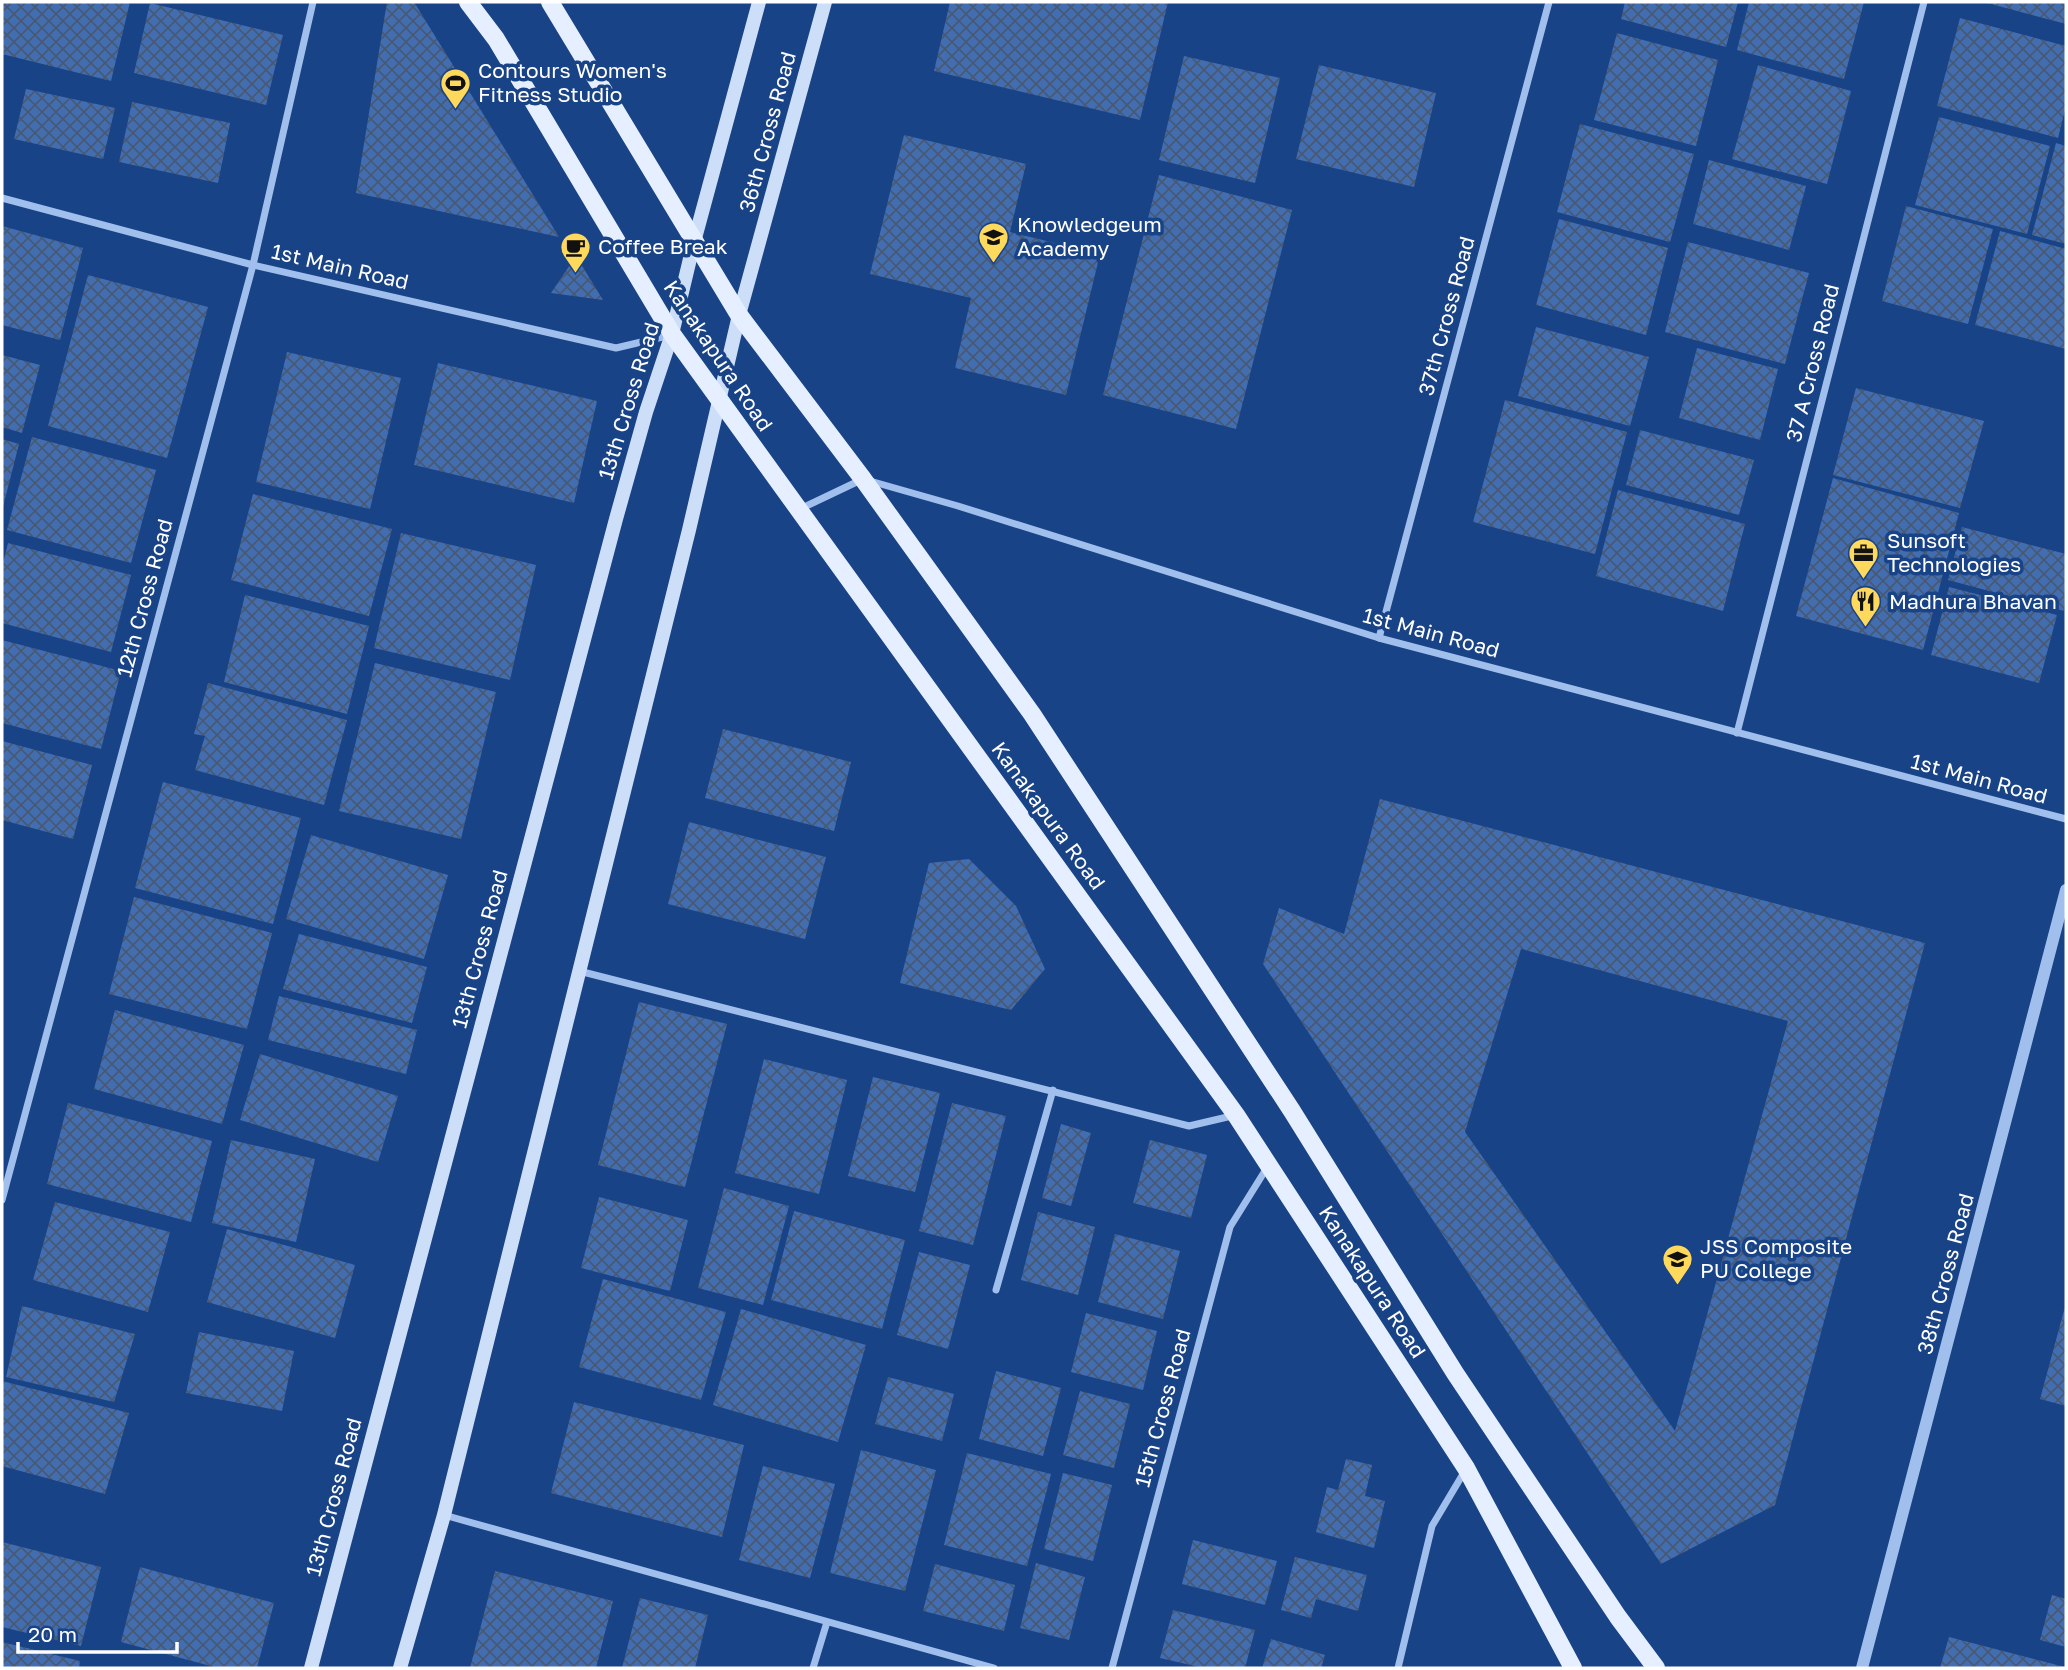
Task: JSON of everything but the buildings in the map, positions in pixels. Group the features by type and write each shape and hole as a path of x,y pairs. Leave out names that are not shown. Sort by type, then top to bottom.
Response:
{"main road":[{"name":"Kanakapura Road","path":"468,2 496,39 672,334 1236,1115 1466,1468 1573,1668"},
{"name":"Kanakapura Road","path":"550,2 739,314 863,479 1040,726 1292,1111 1455,1374 1618,1617 1656,1668"},
{"name":"36th Cross Road","path":"694,242 759,2"},
{"name":"36th Cross Road","path":"739,314 825,2"},
{"name":"13th Cross Road","path":"311,1668 616,519 646,412 672,334 694,242"},
{"path":"400,1668 444,1515 739,314"}],"street":[{"name":"12th Cross Road","path":"2,1200 253,265 313,2"},
{"name":"37th Cross Road","path":"1379,638 1549,2"},
{"name":"37 A Cross Road","path":"1737,733 1924,2"},
{"name":"1st Main Road","path":"2,198 253,265 616,348 672,334"},
{"name":"1st Main Road","path":"863,479 958,506 1379,638 2066,819"},
{"path":"797,510 863,479"},
{"name":"38th Cross Road","path":"1862,1668 2066,890"},
{"path":"579,971 1189,1126 1236,1115"},
{"path":"996,1290 1053,1090"},
{"name":"15th Cross Road","path":"1112,1668 1230,1227 1268,1165"},
{"path":"1398,1668 1432,1526 1466,1468"},
{"path":"444,1515 994,1668"},
{"path":"813,1668 827,1622"}],"place":[{"name":"Contours Women's Fitness Studio","path":"455,110"},
{"name":"Knowledgeum Academy","path":"994,264"},
{"name":"Coffee Break","path":"575,274"},
{"name":"Sunsoft Technologies","path":"1864,580"},
{"name":"Madhura Bhavan","path":"1866,629"},
{"name":"JSS Composite PU College","path":"1677,1286"}]}
